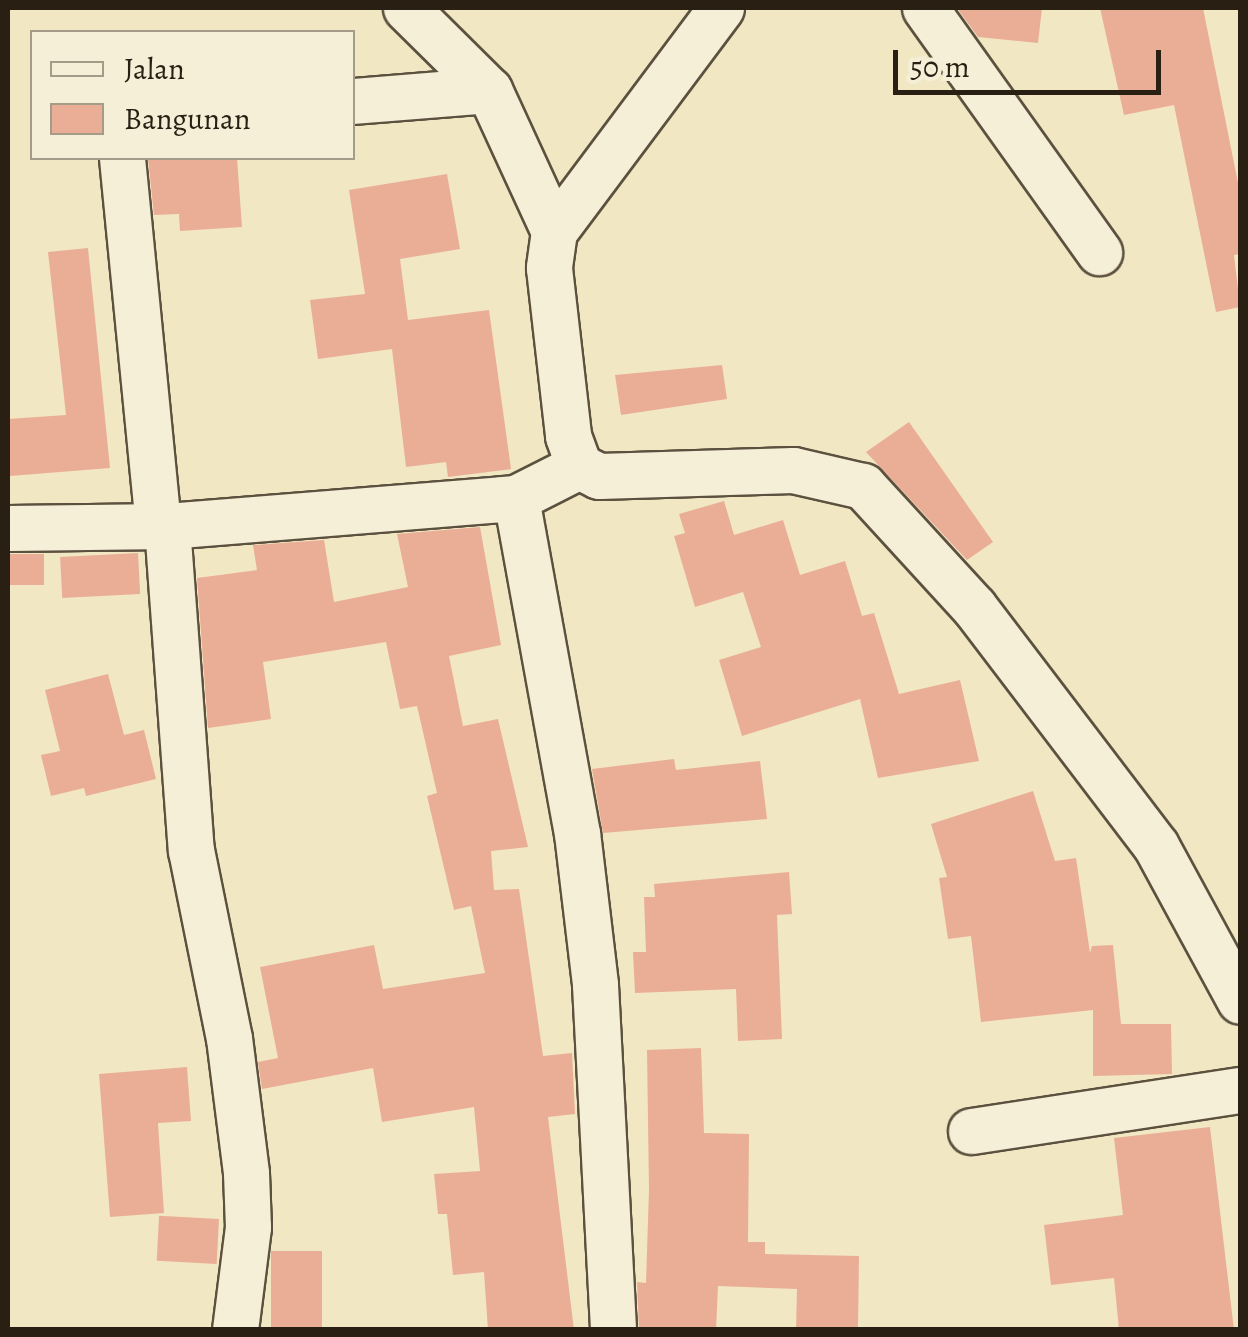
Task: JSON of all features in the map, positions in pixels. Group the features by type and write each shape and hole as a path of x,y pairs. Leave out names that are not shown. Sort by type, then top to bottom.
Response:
{"street":[{"path":"406,8 488,90 554,231 551,286 568,436 579,466 598,476 793,470 863,486 974,607 1156,846 1240,1002"},
{"path":"554,231 591,174 721,8"},
{"path":"925,8 1099,252"},
{"path":"355,101 488,90"},
{"path":"122,160 162,526 191,850 228,1038 246,1174 248,1227 236,1330"},
{"path":"8,528 162,526 516,498 579,466"},
{"path":"516,498 584,890 602,1080 613,1330"},
{"path":"972,1131 1240,1090"}],"building":[{"path":"957,8 1042,8 1038,43 978,37"},
{"path":"1100,8 1203,8 1240,193 1240,254 1234,255 1240,307 1216,312 1174,105 1124,115"},
{"path":"148,160 237,160 242,227 180,231 179,214 154,215"},
{"path":"447,174 460,249 400,259 408,320 489,310 511,469 448,477 446,462 406,467 392,349 318,359 310,300 365,294 349,190"},
{"path":"88,248 110,468 10,476 8,419 66,415 48,252"},
{"path":"722,365 727,399 621,415 615,375"},
{"path":"909,422 993,542 967,560 866,452"},
{"path":"724,501 734,535 783,520 800,575 845,561 862,616 874,613 899,694 960,680 979,761 878,778 860,699 742,736 719,660 761,647 743,592 695,607 674,536 685,533 679,514"},
{"path":"480,527 501,645 449,656 463,726 498,719 528,847 491,851 494,890 519,889 543,1056 572,1053 575,1114 548,1117 574,1330 488,1330 484,1272 453,1275 447,1214 438,1214 434,1174 480,1171 474,1107 382,1122 373,1068 262,1089 258,1062 278,1058 260,967 374,945 383,989 485,973 471,906 454,910 427,796 437,793 417,706 400,709 386,642 263,662 271,719 208,728 197,578 257,570 253,545 324,540 334,602 408,587 397,534"},
{"path":"138,553 140,594 62,598 60,557"},
{"path":"8,554 44,554 44,585 8,585"},
{"path":"108,674 124,735 144,730 156,779 86,796 84,788 51,796 41,755 60,751 45,690"},
{"path":"674,759 676,770 760,761 767,819 603,833 592,769"},
{"path":"1033,791 1055,861 1076,858 1090,953 1092,946 1113,945 1121,1024 1171,1024 1172,1074 1093,1076 1093,1010 981,1022 971,936 948,939 939,878 947,877 931,824"},
{"path":"789,872 792,914 777,915 782,1039 738,1041 736,989 635,993 633,952 646,952 644,897 655,897 654,884"},
{"path":"701,1048 704,1133 749,1134 748,1242 765,1242 765,1254 859,1256 858,1330 796,1330 797,1289 718,1286 716,1330 639,1330 637,1282 646,1283 649,1190 647,1050"},
{"path":"187,1067 191,1121 158,1123 164,1213 110,1217 99,1074"},
{"path":"1210,1127 1234,1330 1119,1330 1114,1278 1051,1285 1044,1225 1123,1215 1114,1138"},
{"path":"159,1216 219,1219 217,1264 157,1261"},
{"path":"271,1251 322,1251 322,1330 271,1330"}]}
